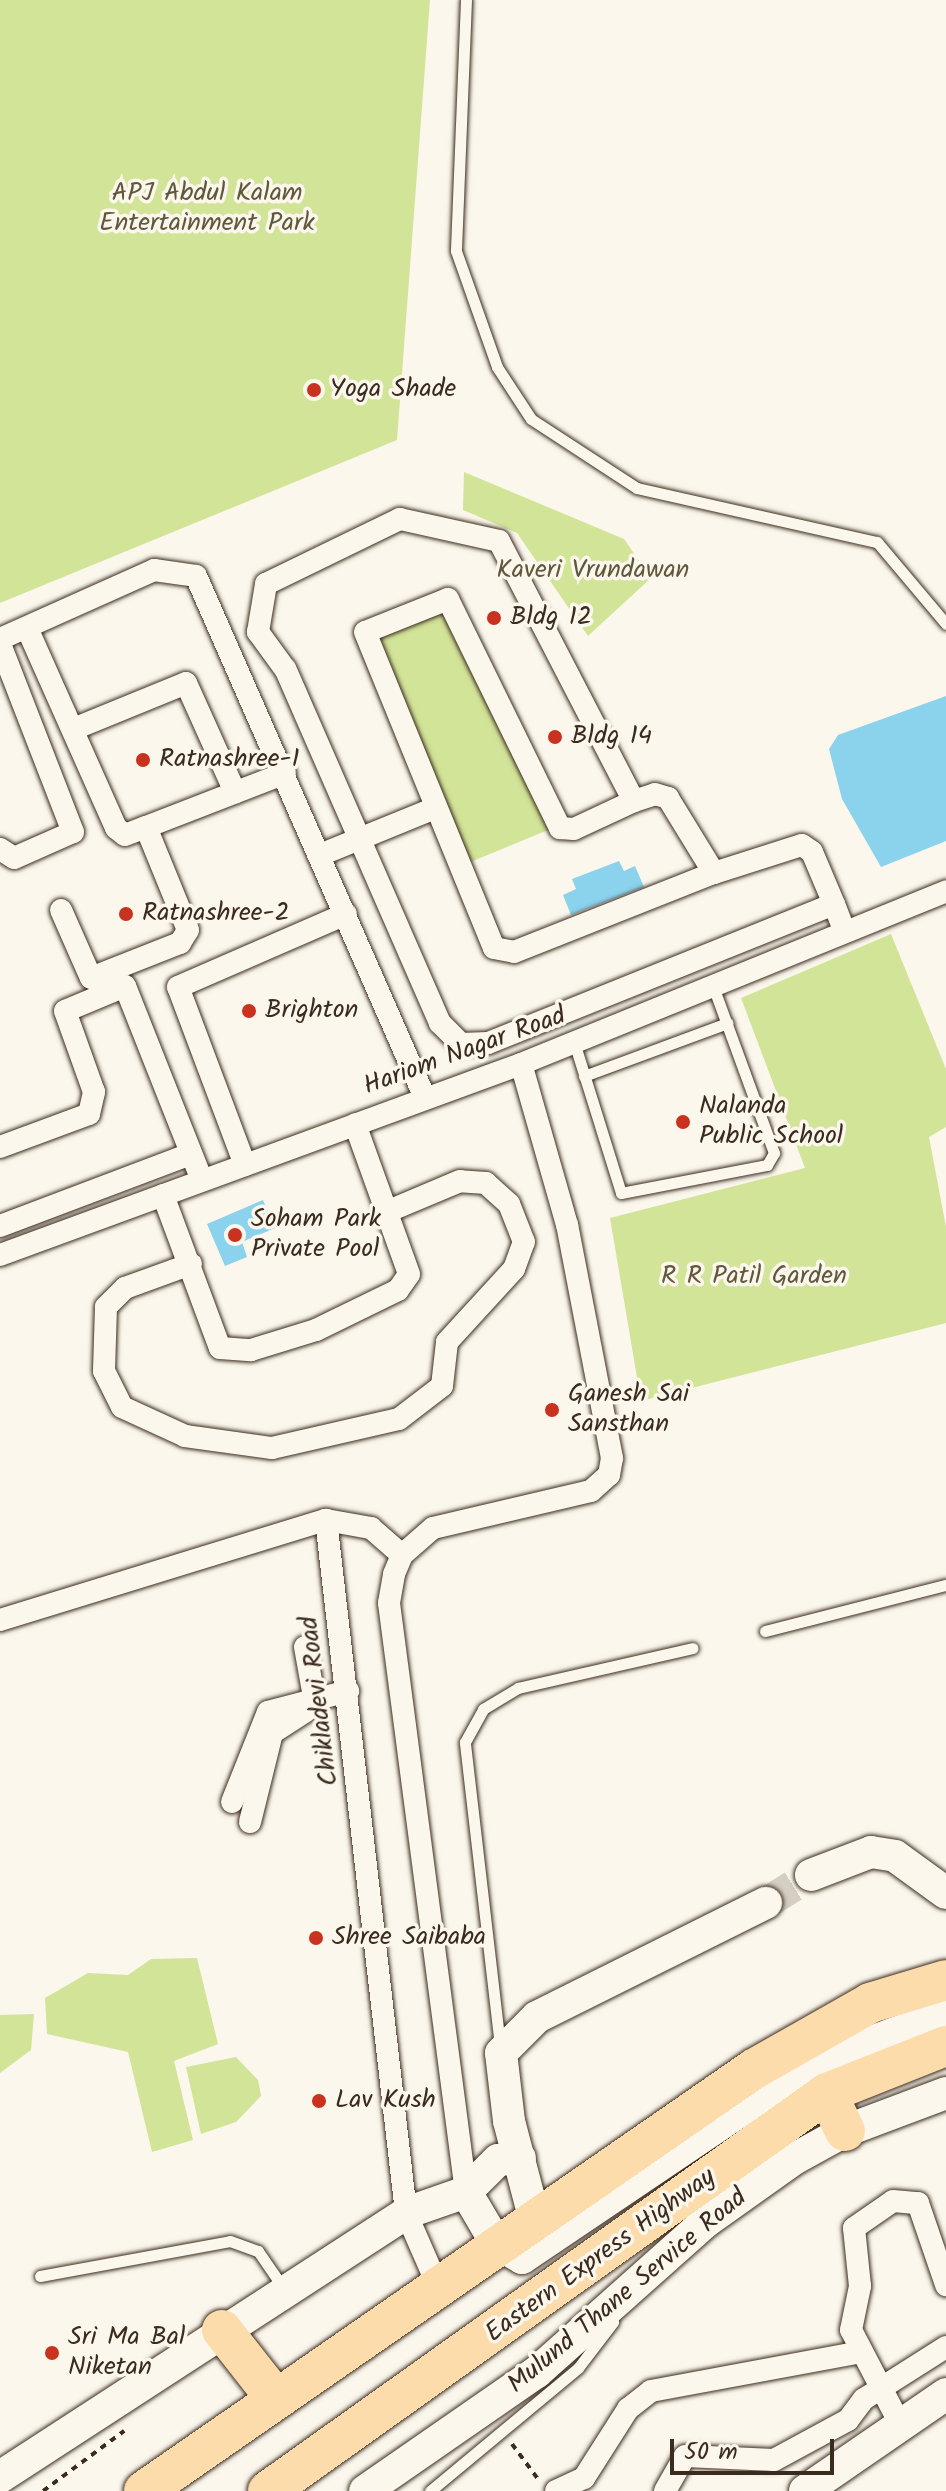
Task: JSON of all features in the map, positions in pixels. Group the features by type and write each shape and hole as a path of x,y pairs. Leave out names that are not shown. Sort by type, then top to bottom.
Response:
{"highway":[{"path":"144,2491 274,2396 754,2069 870,2003 946,1980"},
{"name":"Eastern Express Highway","path":"268,2491 827,2093 946,2046"},
{"path":"827,2093 845,2131"},
{"path":"222,2330 274,2396"}],"street":[{"path":"219,624 257,607 279,573 383,522 418,518 499,541 634,801"},
{"path":"0,849 14,858 73,832 6,675 0,641 154,570 196,576 425,1098"},
{"path":"714,873 668,798 655,794 574,829 560,828 455,605 439,597 371,625 364,640 489,940 501,952 714,873 802,845 834,904 845,932"},
{"path":"257,607 258,632 285,669 440,1023 473,1047 834,904"},
{"path":"27,628 76,728 116,828 125,835 285,773"},
{"path":"76,728 186,683 235,792"},
{"path":"320,855 435,808"},
{"path":"61,910 91,978 186,938 146,827"},
{"name":"Hariom Nagar Road","path":"0,1255 521,1064 946,891"},
{"path":"245,1165 178,987 346,914"},
{"path":"0,1147 89,1114 94,1092 65,1011 120,985 130,989 202,1180"},
{"path":"521,1064 567,1225 610,1443 609,1475 591,1491 433,1528 402,1555 389,1603 466,2192 496,2243 522,2258 807,2066 946,2014"},
{"path":"139,1173 156,1197 191,1264 217,1344 251,1350 316,1330 404,1285 408,1271 389,1211 355,1124"},
{"path":"26,1245 8,1223 191,1154"},
{"path":"191,1264 125,1288 106,1307 104,1371 122,1407 185,1436 272,1448 399,1419 442,1386 447,1342 514,1269 524,1242 509,1204 486,1183 460,1181 389,1211"},
{"path":"88,1192 98,1219"},
{"path":"0,1620 326,1520 371,1528 402,1555"},
{"name":"Chikladevi Road","path":"326,1520 349,1698 406,2213 437,2284"},
{"path":"305,1647 314,1697"},
{"path":"232,1802 260,1721 284,1702 314,1697 349,1698"},
{"path":"250,1822 264,1749 282,1721 349,1698"},
{"path":"811,1875 883,1854 946,1893"},
{"path":"534,2217 501,2053 537,2017 766,1903"},
{"name":"Mulund Thane Service Road","path":"365,2491 537,2372 660,2262 794,2159 845,2131 946,2093"},
{"path":"0,2477 284,2289 406,2213 466,2192 498,2160 520,2158"},
{"path":"900,2424 857,2353 850,2321 860,2286 850,2244 861,2218 893,2201 918,2203 946,2285"},
{"path":"665,2491 685,2456 774,2460 848,2420 878,2389 946,2347"},
{"path":"556,2491 584,2478 628,2409 651,2391 857,2353"},
{"path":"805,2491 946,2394"}],"lane":[{"path":"466,0 456,251 497,367 531,419 637,488 877,542 946,624"},
{"path":"574,1042 621,1193 767,1165 774,1153 713,986"},
{"path":"584,1076 727,1023"},
{"path":"765,1631 946,1585"},
{"path":"501,2053 465,1742 483,1709 518,1688 692,1648"},
{"path":"40,2276 230,2241 258,2251 284,2289"},
{"path":"430,2491 578,2368 660,2262"}],"path":[{"path":"503,2433 541,2483 538,2491"}],"green space":[{"name":"APJ Abdul Kalam Entertainment Park","path":"0,0 430,0 397,440 0,603"},
{"name":"Kaveri Vrundawan","path":"464,472 624,539 651,578 588,636 517,533 463,510"},
{"path":"446,600 560,825 468,863 376,627"},
{"name":"R R Patil Garden","path":"891,934 946,1069 946,1127 929,1137 946,1227 946,1323 641,1401 610,1218 805,1168 741,998"},
{"path":"197,1958 218,2044 174,2061 193,2140 152,2152 128,2052 47,2034 45,1998 88,1973 128,1975 151,1959"},
{"path":"34,2014 31,2050 0,2073 0,2015"},
{"path":"236,2057 258,2080 261,2096 236,2122 201,2134 186,2067"}],"water":[{"path":"946,696 946,841 881,867 842,799 829,749 838,735"},
{"path":"619,861 624,871 635,866 644,887 571,915 563,895 576,889 572,879"},
{"name":"Soham Park Private Pool","path":"263,1200 275,1228 242,1242 247,1257 225,1266 207,1224"}],"tunnel":[{"path":"766,1903 811,1875"}],"place":[{"name":"Yoga Shade","path":"314,390"},
{"name":"Bldg 12","path":"494,618"},
{"name":"Bldg 14","path":"555,737"},
{"name":"Ratnashree-1","path":"143,760"},
{"name":"Ratnashree-2","path":"126,914"},
{"name":"Brighton","path":"249,1011"},
{"name":"Nalanda Public School","path":"683,1122"},
{"name":"Soham Park Private Pool","path":"235,1235"},
{"name":"Ganesh Sai Sansthan","path":"552,1410"},
{"name":"Shree Saibaba","path":"316,1938"},
{"name":"Lav Kush","path":"319,2101"},
{"name":"Sri Ma Bal Niketan","path":"52,2353"}]}
